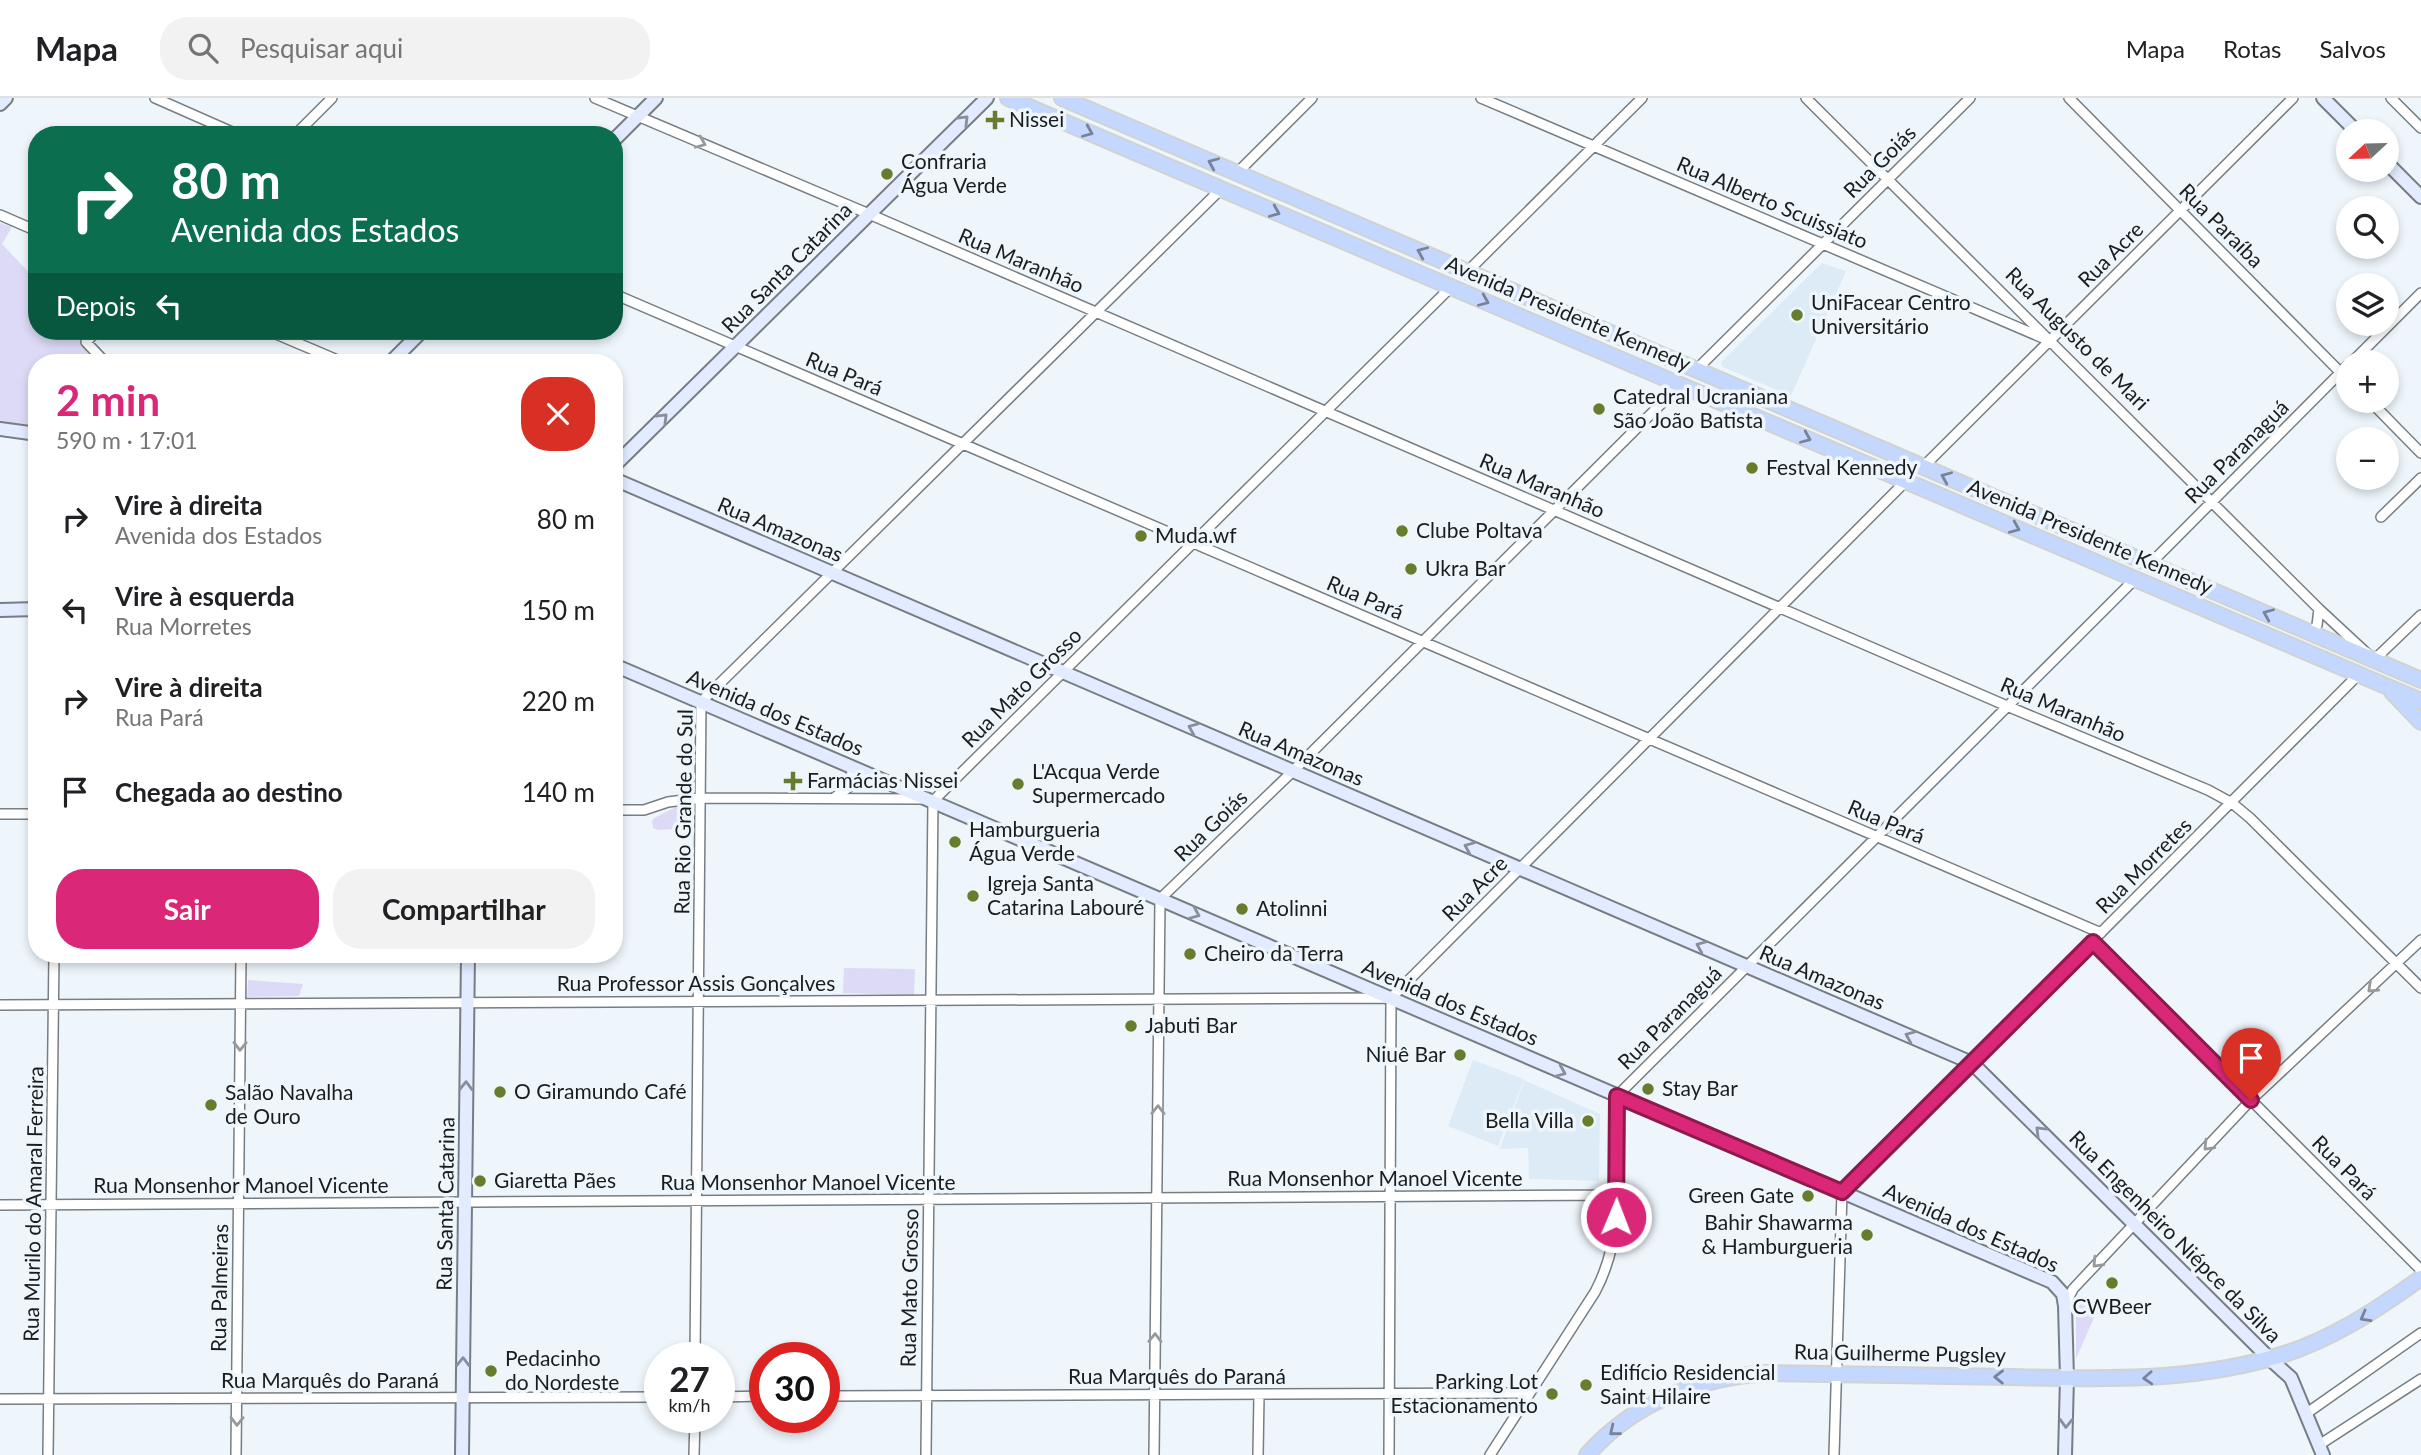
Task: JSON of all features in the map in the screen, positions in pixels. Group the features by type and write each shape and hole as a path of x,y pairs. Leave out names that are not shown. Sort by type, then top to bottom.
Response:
{"main road":[{"name":"Avenida Presidente Kennedy","path":"1009,98 2421,701"},
{"name":"Avenida Presidente Kennedy","path":"1062,98 2421,680"},
{"path":"1566,336 1575,324 1582,321"},
{"path":"1970,508 1978,490"},
{"path":"2386,686 2420,716"},
{"name":"Rua Guilherme Pugsley","path":"1587,1455 1611,1432 1653,1403 1693,1385 1716,1379 1754,1374 2173,1377 2270,1359 2305,1347 2371,1314 2421,1279"}],"street":[{"path":"0,104 6,98"},
{"path":"155,98 219,126"},
{"path":"304,126 332,98"},
{"name":"Rua Maranhão","path":"595,98 1780,609 2198,785 2232,803 2260,828 2421,988"},
{"path":"623,131 656,98"},
{"name":"Rua Santa Catarina","path":"623,457 987,98"},
{"path":"1237,173 1312,98"},
{"name":"Rua Alberto Scuissiato","path":"1481,98 2049,341"},
{"path":"1467,272 1642,98"},
{"name":"Rua Augusto de Mari","path":"1806,98 2319,609 2374,660"},
{"name":"Rua Goiás","path":"1696,370 1970,98"},
{"name":"Rua Paraíba","path":"2069,98 2180,210 2336,359"},
{"name":"Rua Acre","path":"1923,467 2293,98"},
{"path":"2323,98 2344,119"},
{"path":"2392,98 2421,128"},
{"path":"2399,175 2421,197"},
{"name":"Rua Rio Grande do Sul","path":"695,1342 701,702 1221,188"},
{"path":"0,215 28,227"},
{"name":"Rua Mato Grosso","path":"926,1455 929,800 1063,672 1451,287"},
{"name":"Rua Paranaguá","path":"2366,350 2421,293"},
{"name":"Rua Pará","path":"623,298 2101,933"},
{"path":"88,340 86,342 97,354"},
{"path":"290,340 323,354"},
{"path":"399,354 413,340"},
{"name":"Rua Paranaguá","path":"2150,564 2336,381"},
{"name":"Rua Goiás","path":"1160,899 1293,771 1680,384"},
{"path":"2382,413 2421,453"},
{"path":"0,429 28,433"},
{"path":"2381,517 2421,478"},
{"name":"Rua Acre","path":"1391,998 1906,481"},
{"name":"Rua Amazonas","path":"623,483 1972,1063"},
{"name":"Rua Paranaguá","path":"1617,1096 2135,579"},
{"path":"0,610 28,609"},
{"path":"2311,633 2317,625 2319,609"},
{"path":"2374,660 2421,615"},
{"name":"Avenida dos Estados","path":"623,669 2052,1282 2060,1290 2065,1306"},
{"name":"Rua Morretes","path":"1842,1192 2359,674"},
{"path":"832,799 849,787 853,767"},
{"path":"623,810 644,810 668,802 700,798 929,800"},
{"path":"0,814 28,814"},
{"path":"1154,1455 1160,899"},
{"path":"2065,1455 2065,1306 2070,1293 2251,1100 2421,940"},
{"name":"Rua Pará","path":"2093,942 2421,1270"},
{"name":"Rua Murilo do Amaral Ferreira","path":"48,1455 54,963"},
{"name":"Rua Palmeiras","path":"236,1455 241,963"},
{"name":"Rua Santa Catarina","path":"463,1455 468,963"},
{"path":"1389,1455 1391,998"},
{"name":"Rua Professor Assis Gonçalves","path":"0,1005 1391,998"},
{"name":"Rua Engenheiro Niépce da Silva","path":"1972,1063 2291,1378 2321,1450"},
{"path":"1490,1455 1602,1279 1612,1251 1617,1195 1617,1096"},
{"path":"1834,1455 1842,1192"},
{"name":"Rua Monsenhor Manoel Vicente","path":"0,1205 1617,1195"},
{"path":"2307,1413 2421,1334"},
{"path":"2321,1450 2421,1379"},
{"name":"Rua Marquês do Paraná","path":"840,1396 1530,1393"},
{"path":"1258,1455 1259,1395"},
{"name":"Rua Marquês do Paraná","path":"0,1399 644,1397"},
{"path":"694,1455 695,1433"}],"shaded area":[{"path":"0,223 12,227 2,244 28,271 28,340 81,340 80,343 89,354 28,354 28,429 0,424"},
{"name":"UniFacear Centro Universitário","path":"1822,263 1846,271 1791,396 1723,367 1723,360"},
{"path":"676,807 683,810 687,818 682,833 674,829 653,828 654,818"},
{"path":"844,968 915,969 914,995 843,993"},
{"path":"248,980 303,984 299,996 247,997"},
{"path":"1473,1060 1524,1079 1498,1146 1448,1126"},
{"path":"1524,1080 1600,1114 1599,1181 1529,1179 1528,1148 1500,1149"},
{"path":"2076,1299 2099,1306 2076,1359"}],"place":[{"name":"Nissei","path":"995,120"},
{"name":"Confraria Água Verde","path":"887,174"},
{"name":"UniFacear Centro Universitário","path":"1797,315"},
{"name":"Catedral Ucraniana São João Batista","path":"1599,409"},
{"name":"Festval Kennedy","path":"1752,468"},
{"name":"Clube Poltava","path":"1402,531"},
{"name":"Muda.wf","path":"1141,536"},
{"name":"Ukra Bar","path":"1411,569"},
{"name":"Farmácias Nissei","path":"793,781"},
{"name":"L'Acqua Verde Supermercado","path":"1018,784"},
{"name":"Hamburgueria Água Verde","path":"955,842"},
{"name":"Igreja Santa Catarina Labouré","path":"973,896"},
{"name":"Atolinni","path":"1242,909"},
{"name":"Cheiro da Terra","path":"1190,954"},
{"name":"Jabuti Bar","path":"1131,1026"},
{"name":"Niuê Bar","path":"1460,1055"},
{"name":"Stay Bar","path":"1648,1089"},
{"name":"O Giramundo Café","path":"500,1092"},
{"name":"Salão Navalha de Ouro","path":"211,1105"},
{"name":"Bella Villa","path":"1588,1121"},
{"name":"Giaretta Pães","path":"480,1181"},
{"name":"Green Gate","path":"1808,1196"},
{"name":"Bahir Shawarma & Hamburgueria","path":"1867,1235"},
{"name":"CWBeer","path":"2112,1283"},
{"name":"Pedacinho do Nordeste","path":"491,1371"},
{"name":"Edifício Residencial Saint Hilaire","path":"1586,1385"},
{"name":"Parking Lot Estacionamento","path":"1552,1394"}],"route":[{"path":"1616,1217 1617,1096 1842,1192 2093,942 2251,1100"}]}
